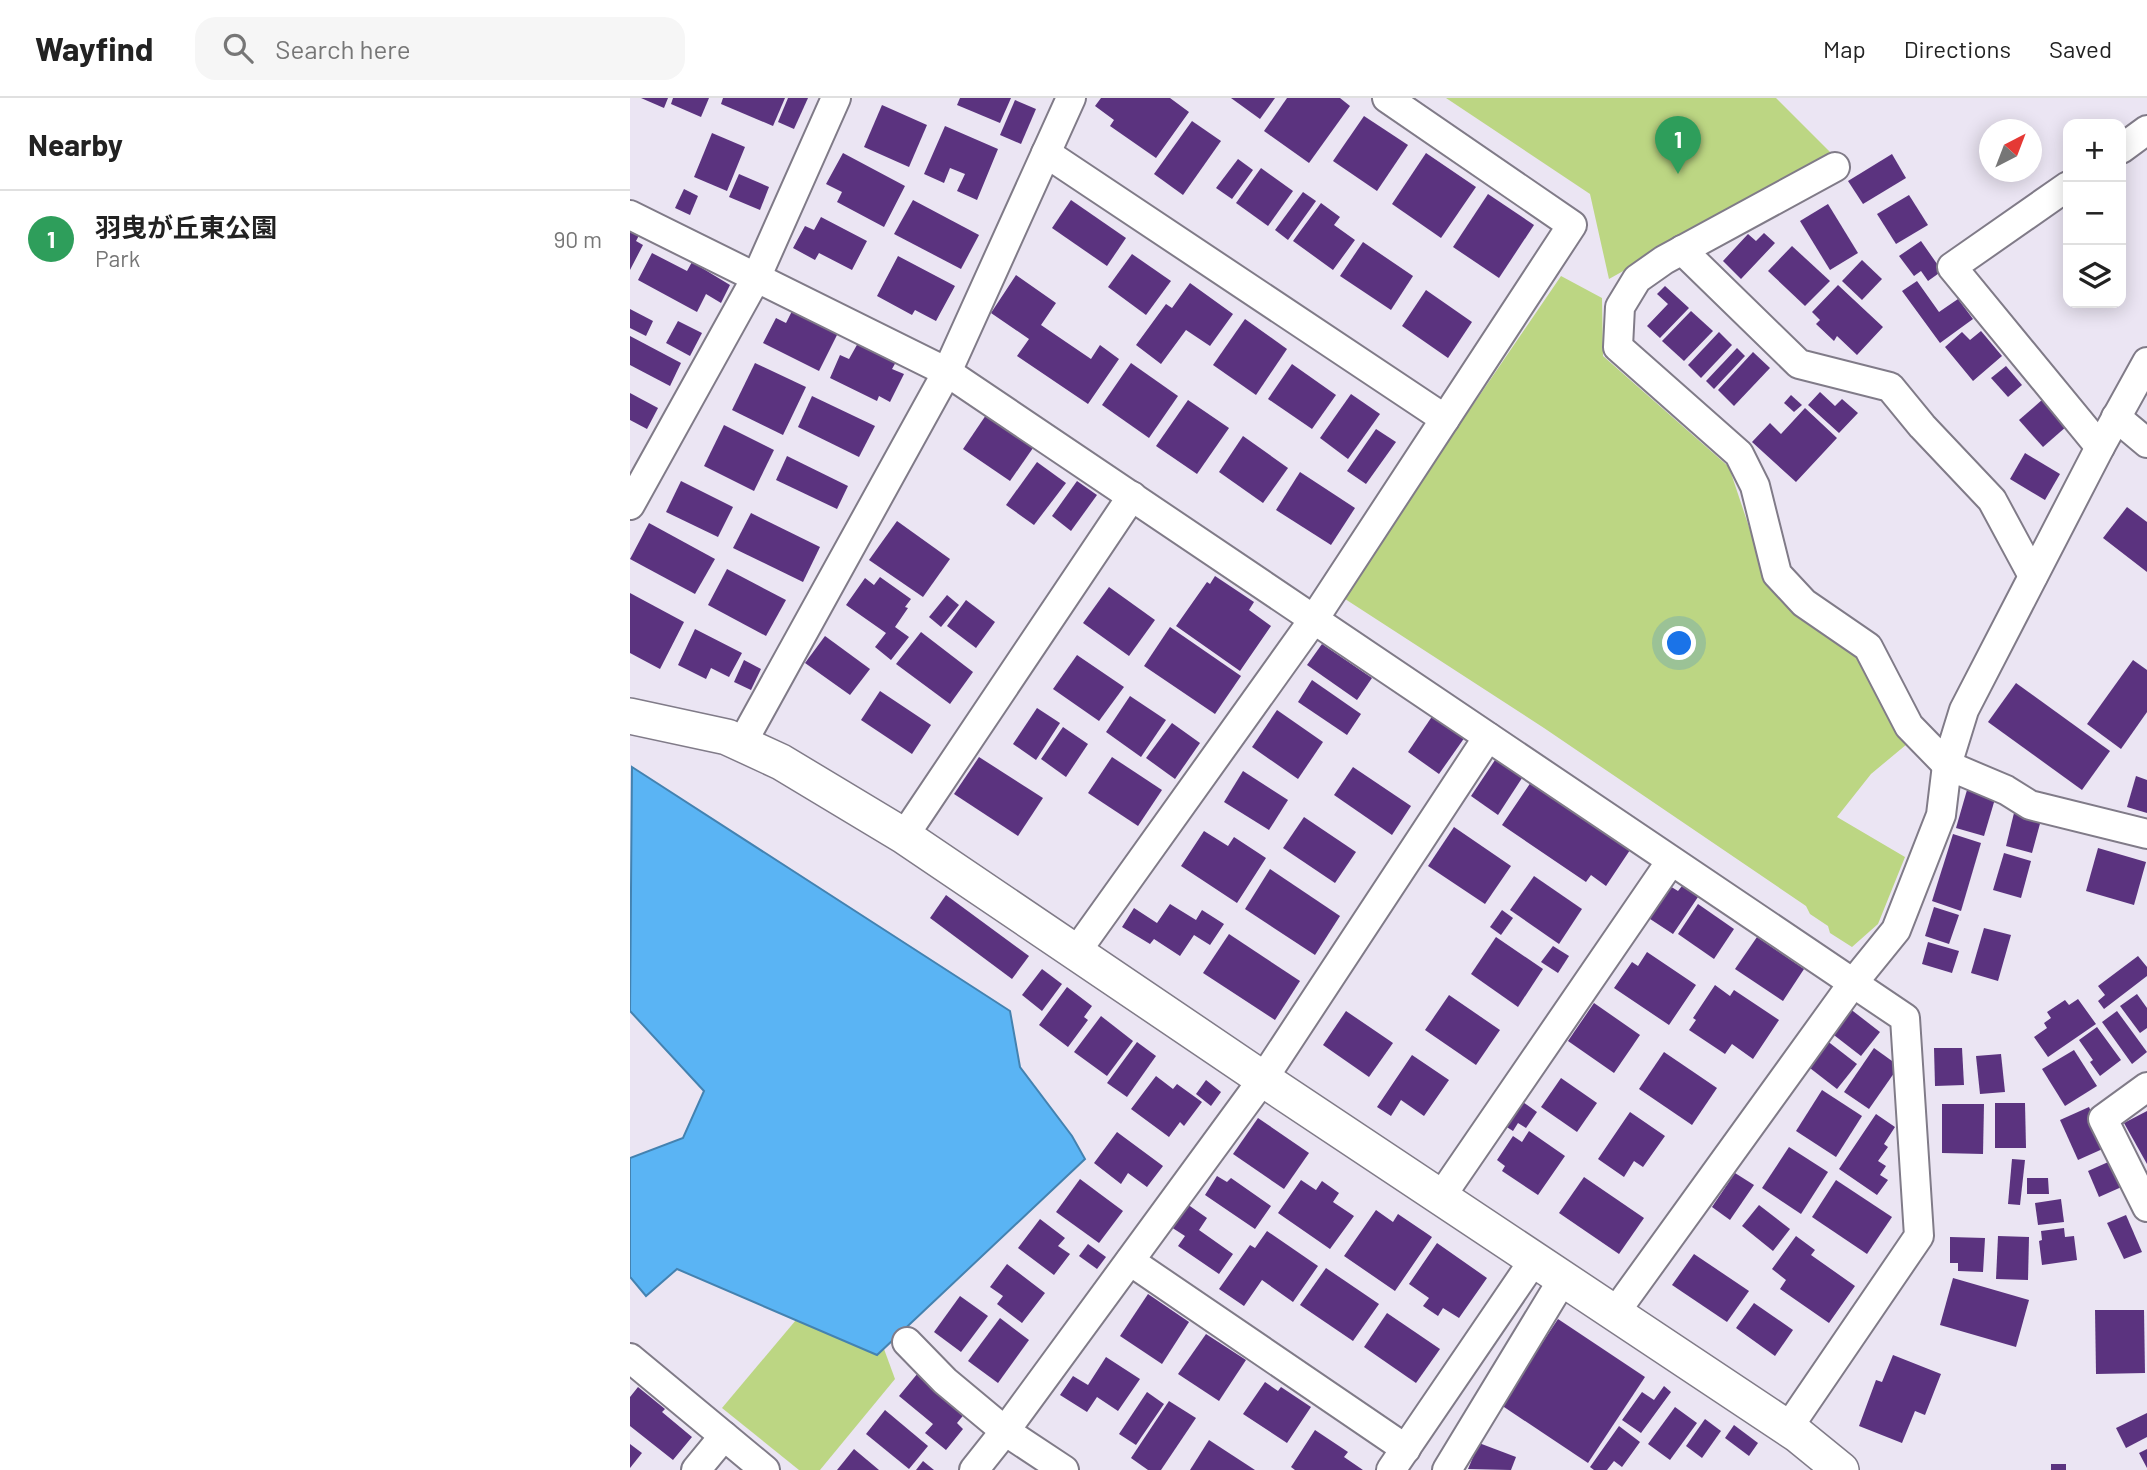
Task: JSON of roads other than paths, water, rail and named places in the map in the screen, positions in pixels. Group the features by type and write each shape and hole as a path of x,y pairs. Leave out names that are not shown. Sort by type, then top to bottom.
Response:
{"street":[{"path":"630,505 756,278 836,98"},
{"path":"742,744 947,372 1071,98"},
{"path":"1076,953 1314,619 1572,225 1387,98"},
{"path":"2126,145 2147,130"},
{"path":"1046,153 1445,419"},
{"path":"1835,167 1664,260 1637,279 1620,307 1618,347 1739,454 1755,486 1777,574 1804,603 1868,647 1909,726 1947,765 2006,790 2030,805 2147,834"},
{"path":"2063,189 1952,267 2099,447"},
{"path":"630,215 947,372 1905,1018 1919,1236 1788,1428"},
{"path":"1682,250 1799,364 1890,387 1922,426 1992,500 2033,576"},
{"path":"1614,1314 1853,983 1896,930 1941,815 1947,765 1964,710 2099,447 2147,362"},
{"path":"2116,417 2147,443"},
{"path":"904,836 1132,496"},
{"path":"630,716 727,737 780,762 904,836 1440,1198 1788,1428 1841,1470"},
{"path":"974,1470 1263,1079 1488,737"},
{"path":"1440,1198 1671,860"},
{"path":"2147,1087 2103,1119 2147,1207"},
{"path":"1130,1261 1398,1459 1534,1260"},
{"path":"1447,1470 1563,1279"},
{"path":"908,1342 944,1381 1005,1431 1064,1470"},
{"path":"630,1358 765,1470"},
{"path":"696,1470 724,1436"}],"water":[{"path":"632,767 1010,1011 1020,1067 1072,1136 1085,1159 877,1355 677,1269 646,1296 630,1277 630,1158 683,1138 704,1091 630,1011"}],"place":[{"name":"羽曳が丘東公園","path":"1678,174"}]}
